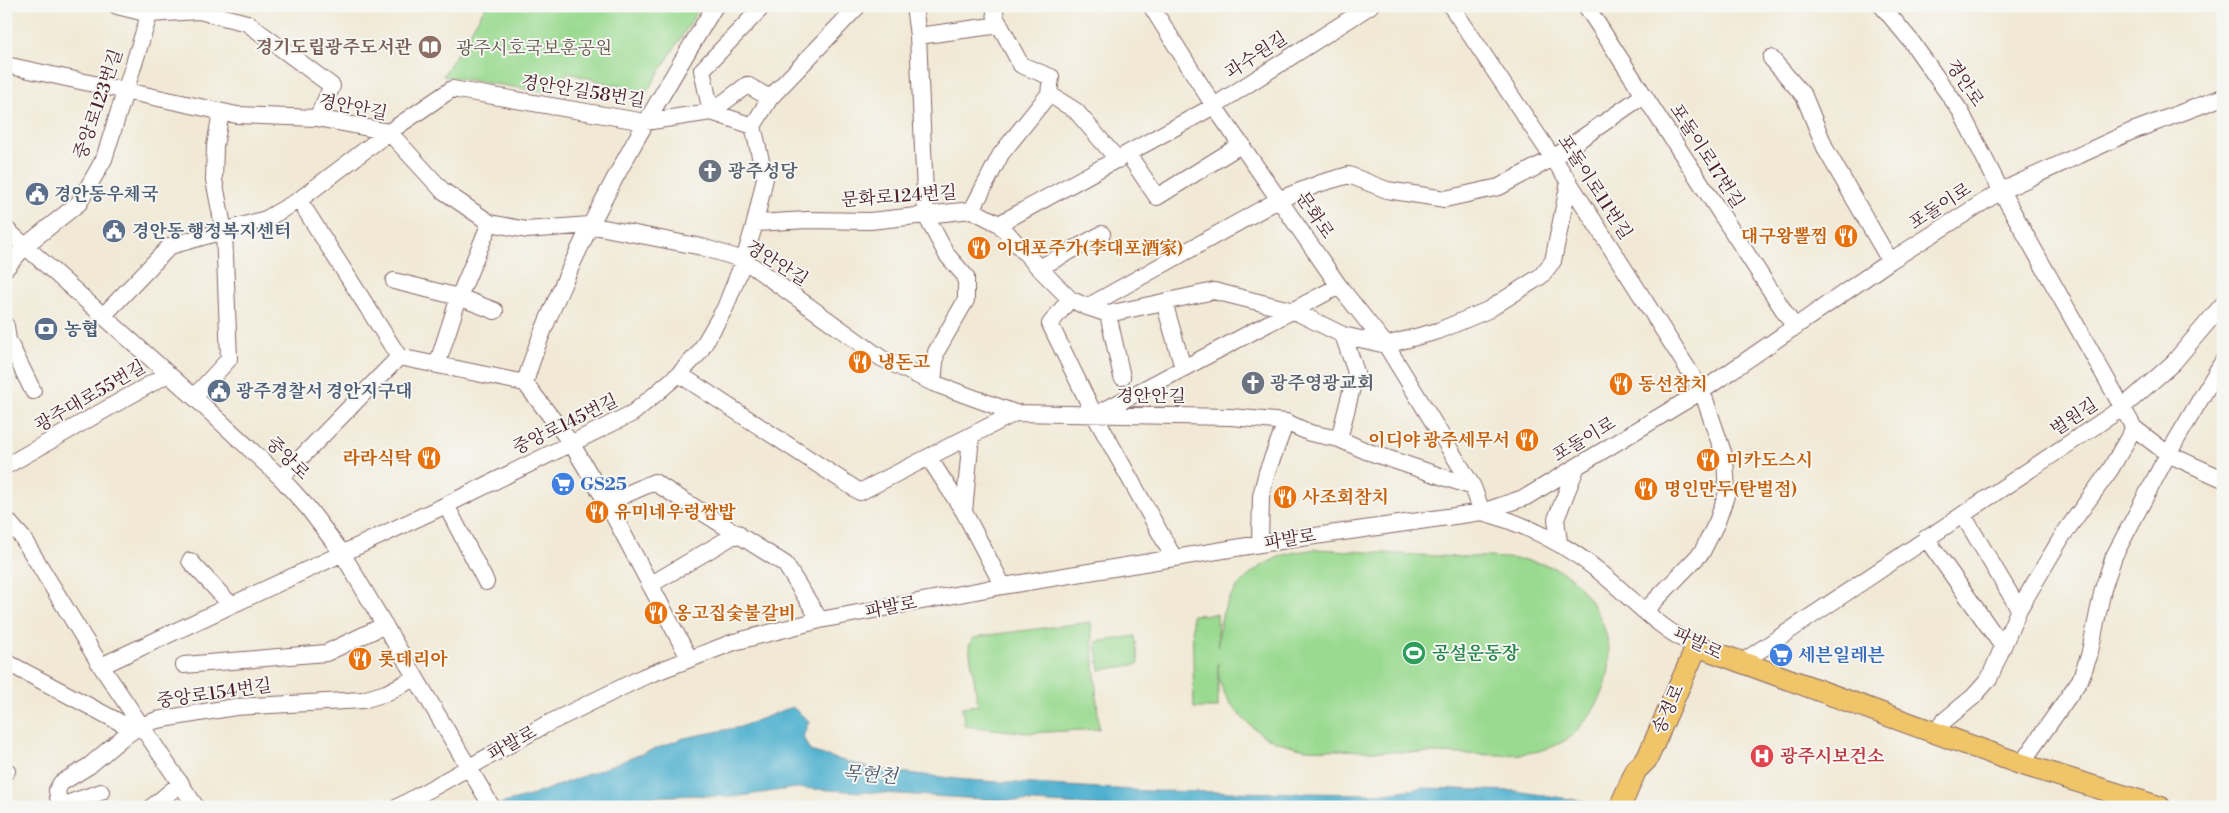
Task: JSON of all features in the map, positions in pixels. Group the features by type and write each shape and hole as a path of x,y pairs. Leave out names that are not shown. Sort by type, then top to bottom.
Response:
{"main road":[{"name":"파발로","path":"1692,644 2021,764 2160,807"},
{"name":"송정로","path":"1620,807 1636,770 1647,759 1692,644"}],"street":[{"path":"117,6 150,10 199,11 247,23 332,86 317,118"},
{"path":"525,383 535,347 589,225 645,122 715,6"},
{"path":"763,6 702,70 711,112 753,126 770,98 858,6"},
{"path":"914,6 918,36 926,216 947,255 966,277 966,300 936,352 933,384"},
{"path":"972,210 1001,154 1049,94 1051,78 1021,65 996,18 994,6"},
{"name":"문화로","path":"1151,6 1214,106 1339,286 1386,344 1473,487 1482,512"},
{"name":"과수원길","path":"1214,106 1370,6"},
{"name":"포돌이로11번길","path":"1451,6 1569,182 1702,391"},
{"name":"포돌이로17번길","path":"1586,6 1795,328"},
{"name":"경안로","path":"1882,6 1911,40 1961,112 2001,190 2134,428"},
{"name":"중앙로123번길","path":"6,268 25,246 79,203 104,159 124,89 150,10"},
{"path":"918,36 1000,25"},
{"path":"1770,58 1804,96 1826,150 1890,261"},
{"name":"경안안길","path":"6,65 238,115 317,118 389,132 442,190 490,223 527,230 589,225 702,247 744,260 881,358 933,384 1015,413 1095,416 1232,417 1286,422 1310,433 1338,439 1366,451 1473,487"},
{"name":"경안안길58번길","path":"103,316 170,246 266,219 299,200 389,132 452,90 645,122 711,112 747,85 770,98"},
{"path":"1049,94 1076,111 1123,157 1157,197 1242,144"},
{"path":"1087,307 1280,199 1321,183 1349,175 1387,190 1445,199 1498,187 1553,158 1644,95"},
{"name":"포돌이로","path":"1482,512 1526,497 1702,391 1890,261 2001,190 2130,132 2223,97"},
{"path":"1000,224 1214,106"},
{"path":"194,397 229,359 224,231 214,180 215,146 221,112"},
{"name":"중앙로145번길","path":"101,666 230,604 446,505 633,413 679,374 699,353 720,315 744,260 765,178 753,126"},
{"path":"1122,377 1108,314 1214,291 1294,311 1343,335 1386,344 1438,331 1488,310 1541,276 1553,261 1569,182"},
{"path":"299,200 399,357 525,383 571,443 607,503 689,658"},
{"name":"문화로124번길","path":"755,223 807,220 870,221 972,210 1000,224 1039,268 1070,299 1108,314"},
{"path":"437,365 459,297 490,223"},
{"name":"중앙로","path":"6,229 194,397 281,478 308,508 342,553 492,807"},
{"path":"1039,268 1102,234"},
{"path":"394,281 459,297 495,311"},
{"path":"1095,416 1339,286"},
{"path":"1070,299 1050,324 1095,416 1174,558"},
{"path":"1164,302 1184,368"},
{"name":"벌원길","path":"1741,663 2122,408 2173,363 2223,304"},
{"path":"6,326 8,340 33,391"},
{"path":"1338,439 1356,372 1343,335"},
{"path":"281,478 399,357"},
{"path":"2021,764 2080,680 2089,656 2103,589 2114,556 2168,454 2223,362"},
{"name":"광주대로55번길","path":"6,466 168,374"},
{"path":"679,374 860,492 1015,413"},
{"path":"1645,610 1702,552 1717,522 1727,492 1725,458 1702,391"},
{"path":"1260,544 1261,496 1286,422"},
{"path":"1934,733 1945,720 1973,697 1989,679 2019,609 2062,535 2110,470 2134,428 2168,454 2223,479"},
{"path":"964,512 971,436"},
{"path":"929,458 964,512 1004,586"},
{"path":"1559,542 1556,519 1577,466"},
{"path":"607,503 654,482 785,564 820,620"},
{"path":"446,505 486,582"},
{"name":"파발로","path":"398,807 470,770 543,726 643,677 734,642 820,620 1004,586 1260,544 1482,512 1507,519 1559,542 1599,572 1679,638 1692,644"},
{"path":"1963,515 2019,609"},
{"path":"6,519 22,537 101,666 196,807"},
{"path":"650,585 738,533"},
{"path":"1926,538 2003,647"},
{"path":"190,561 230,604"},
{"path":"184,665 326,654 385,625"},
{"path":"6,662 123,724 140,726"},
{"name":"중앙로154번길","path":"62,806 57,790 61,783 89,766 122,738 140,726 157,720 236,707 363,700 386,693 415,678"},
{"path":"152,807 181,783"},
{"path":"62,806 101,792"}],"green space":[{"name":"광주시호국보훈공원","path":"486,6 701,6 646,93 568,73 546,92 443,76"},
{"path":"1315,549 1503,558 1553,567 1566,574 1573,579 1589,599 1605,630 1610,661 1608,676 1596,706 1575,733 1555,746 1535,752 1494,755 1305,749 1268,738 1245,720 1231,704 1219,679 1218,663 1218,708 1194,708 1192,615 1217,614 1218,647 1220,623 1226,605 1246,578 1274,559 1296,552"},
{"path":"1091,622 1099,729 1030,733 965,726 962,707 978,705 969,646 972,639 981,636"},
{"path":"1135,636 1139,664 1100,670 1096,642"}],"water":[{"name":"목현천","path":"792,707 809,721 803,737 810,751 872,769 967,780 1149,791 1377,794 1424,788 1515,791 1584,801 1601,807 1118,807 796,788 733,797 692,795 635,798 605,807 489,807 530,796 684,738 740,727"}],"place":[{"name":"경기도립광주도서관","path":"430,47"},
{"name":"광주성당","path":"710,171"},
{"name":"경안동우체국","path":"37,194"},
{"name":"경안동 행정복지센터","path":"114,231"},
{"name":"대구왕뽈찜","path":"1846,236"},
{"name":"이대포주가(李대포酒家)","path":"979,248"},
{"name":"농협","path":"46,329"},
{"name":"냉돈고","path":"860,362"},
{"name":"광주영광교회","path":"1253,383"},
{"name":"동선참치","path":"1621,384"},
{"name":"광주경찰서 경안지구대","path":"219,391"},
{"name":"이디야 광주세무서","path":"1527,440"},
{"name":"라라식탁","path":"429,458"},
{"name":"미카도스시","path":"1708,460"},
{"name":"GS25","path":"563,484"},
{"name":"명인만두(탄벌점)","path":"1646,489"},
{"name":"사조회참치","path":"1285,497"},
{"name":"유미네우렁쌈밥","path":"597,512"},
{"name":"옹고집숯불갈비","path":"656,613"},
{"name":"공설운동장","path":"1414,653"},
{"name":"세븐일레븐","path":"1781,655"},
{"name":"롯데리아","path":"360,659"},
{"name":"광주시보건소","path":"1762,756"}]}
